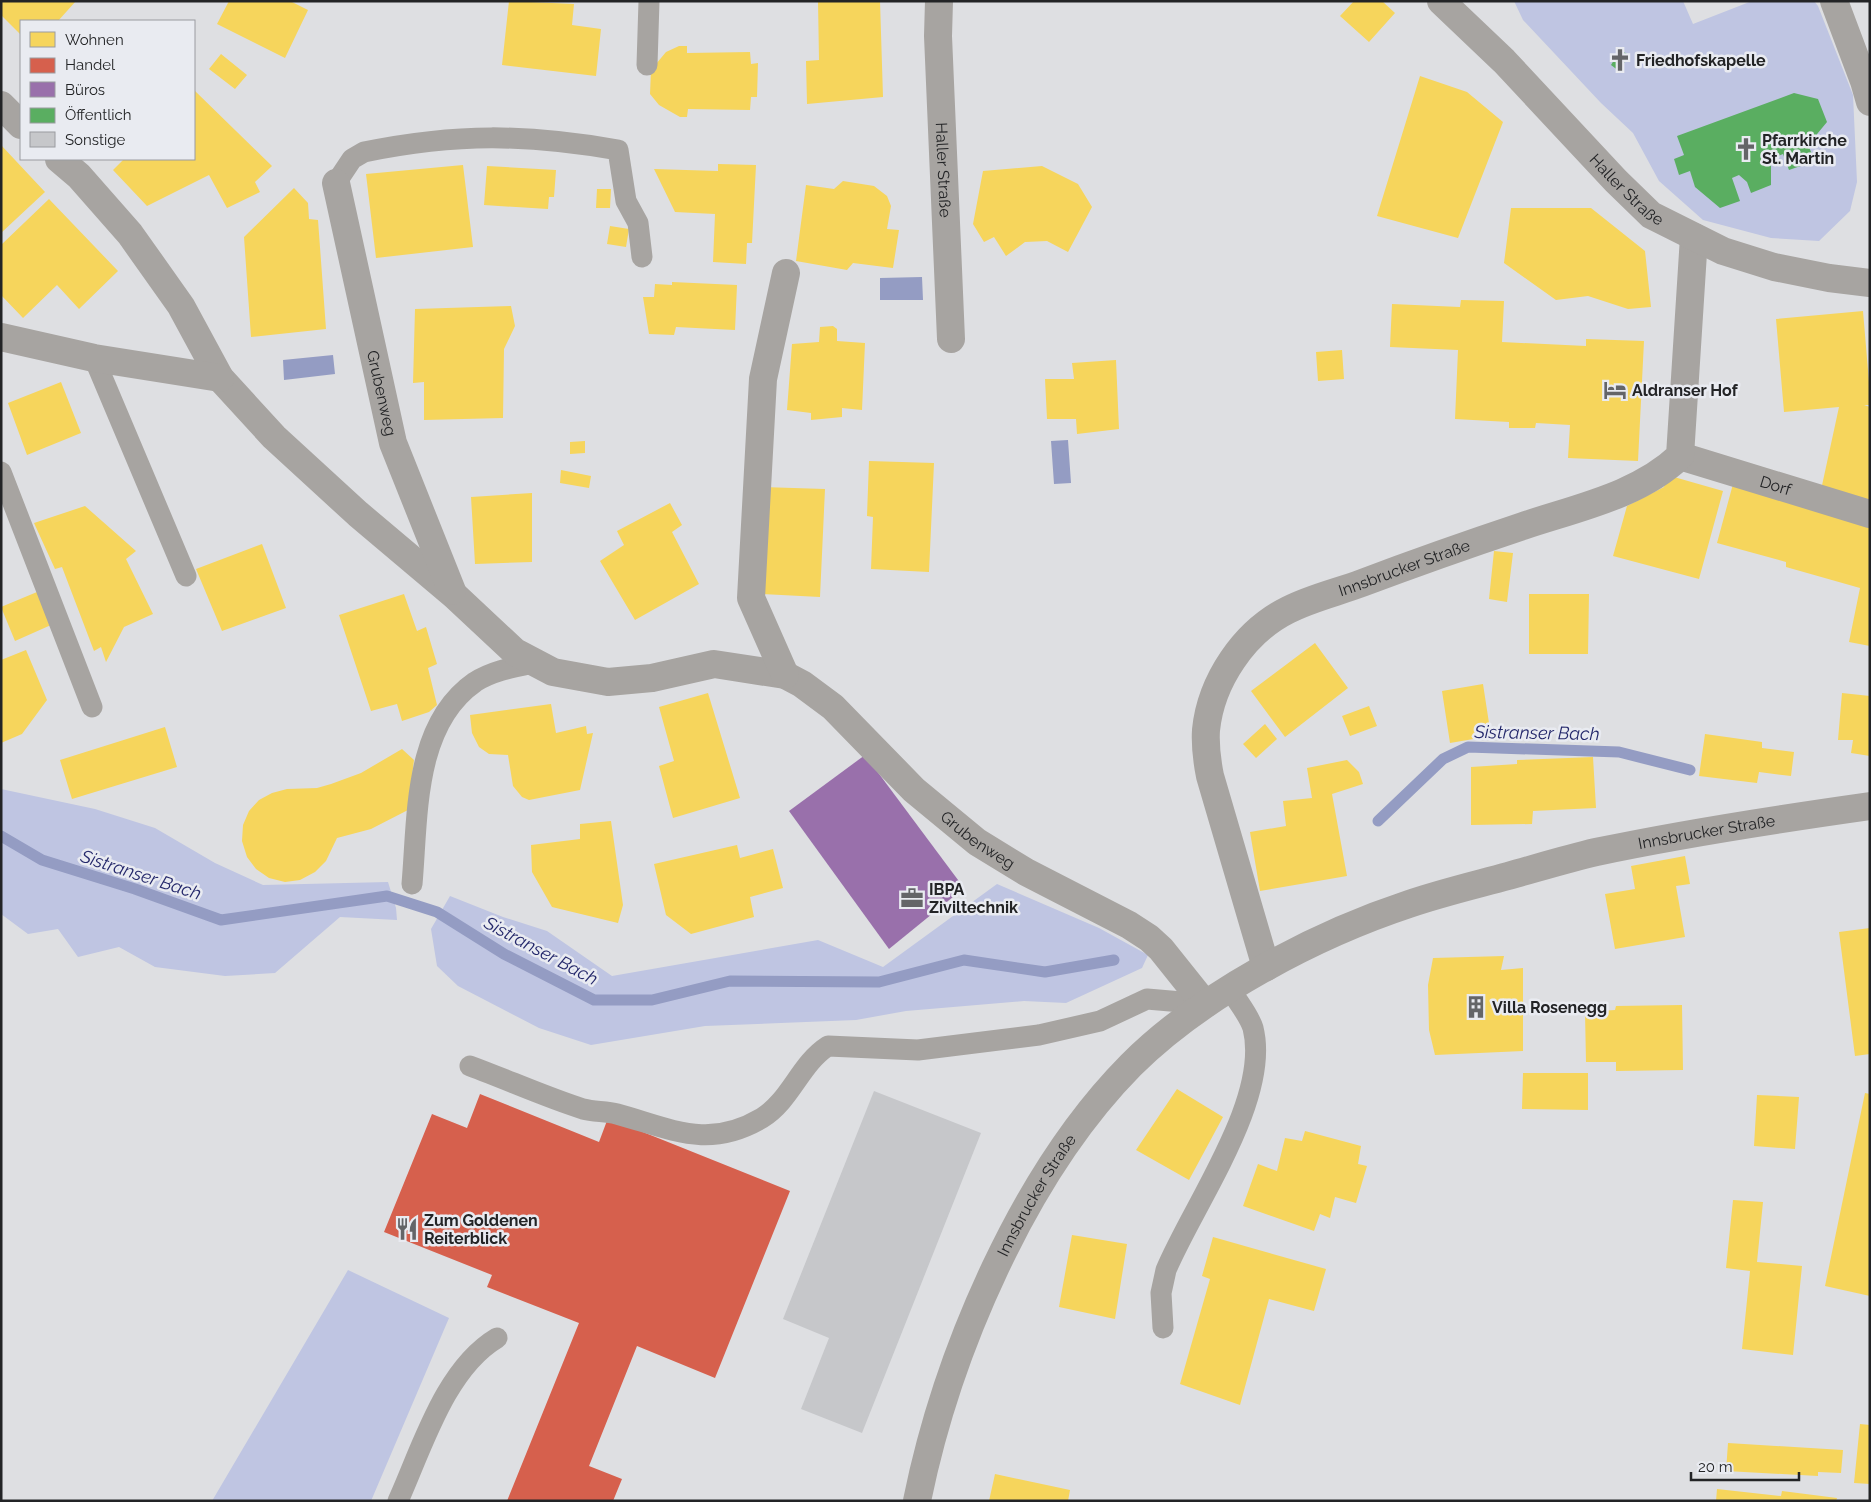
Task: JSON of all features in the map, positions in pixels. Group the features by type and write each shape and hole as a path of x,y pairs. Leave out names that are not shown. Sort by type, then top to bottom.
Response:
{"street":[{"name":"Haller Straße","path":"939,1 938,36 951,338"},
{"name":"Haller Straße","path":"1440,1 1504,61 1651,216 1723,250 1774,268 1870,283"},
{"path":"1834,1 1864,80 1870,102"},
{"path":"1,105 20,124"},
{"name":"Grubenweg","path":"61,160 107,205 160,274 185,314 220,378 274,437 358,514 454,594 516,652 553,672 608,682 652,678 714,664 785,675 802,684 833,707 914,790 977,842 1026,872 1129,925 1149,938 1161,949 1205,1004"},
{"name":"Grubenweg","path":"336,183 393,443 454,594"},
{"path":"1680,456 1694,237"},
{"path":"785,675 751,598 763,379 786,273"},
{"path":"1,337 94,358 220,378"},
{"name":"Dorf","path":"1680,456 1870,514"},
{"name":"Innsbrucker Straße","path":"1266,967 1210,776 1206,746 1209,714 1215,696 1226,671 1241,647 1256,631 1289,609 1624,492 1654,477 1680,456"},
{"name":"Innsbrucker Straße","path":"917,1501 926,1456 957,1362 986,1289 1038,1188 1088,1113 1125,1071 1165,1035 1205,1004 1266,967 1338,933 1407,905 1593,853 1720,828 1870,806"}],"lane":[{"path":"647,65 649,1"},
{"path":"336,183 352,159 364,152 452,138 496,136 536,138 618,150 626,201 638,223 642,257"},
{"path":"94,358 186,576"},
{"path":"1,472 92,707"},
{"path":"412,884 422,777 440,722 459,695 477,681 500,671 533,662"},
{"path":"1164,1328 1161,1293 1166,1270 1237,1128 1252,1083 1256,1050 1252,1025 1230,989"},
{"path":"470,1066 585,1110 616,1114 687,1135 731,1133 764,1117 788,1096 818,1052 828,1046 927,1049 1039,1036 1100,1021 1147,999 1205,1004"},
{"path":"398,1501 446,1395 457,1376 481,1348 496,1338"}],"shaded area":[{"path":"1514,1 1683,1 1693,24 1752,1 1814,1 1818,6 1853,95 1857,182 1850,211 1819,241 1771,238 1703,220 1659,181 1633,133 1601,103 1523,20"},
{"path":"922,277 923,300 880,300 880,278"},
{"path":"333,355 335,374 284,380 283,360"},
{"path":"1068,440 1071,483 1054,484 1051,441"},
{"path":"1,789 95,809 155,828 215,863 263,885 388,882 396,908 397,920 340,917 275,973 225,976 155,967 119,947 78,957 58,929 28,934 1,914"},
{"path":"997,884 1099,928 1148,955 1142,968 1066,1003 1024,1001 906,1011 856,1020 705,1026 591,1045 539,1028 458,986 437,966 431,929 450,896 503,917 547,931 612,976 818,940 883,967"},
{"path":"348,1270 449,1318 371,1501 212,1501"}],"building: Wohnen":[{"path":"1,1 76,1 59,20 20,20 20,34 1,15"},
{"path":"229,1 290,1 308,10 285,58 217,24"},
{"path":"509,1 574,4 572,25 601,29 596,76 502,65"},
{"path":"818,1 880,1 883,97 807,104 806,61 819,60"},
{"path":"1354,1 1382,1 1395,13 1369,42 1340,16"},
{"path":"679,46 687,46 687,53 750,52 751,64 758,63 757,97 751,97 750,110 688,109 687,117 680,117 659,105 650,94 651,70 666,52"},
{"path":"221,54 247,75 235,89 209,69"},
{"path":"1420,76 1467,92 1503,122 1458,238 1377,216"},
{"path":"195,91 272,166 255,182 260,192 227,208 209,175 147,206 113,170 123,160 195,160"},
{"path":"1,145 45,192 1,233"},
{"path":"718,164 756,165 752,243 747,243 746,264 713,262 715,214 675,212 654,169 718,171"},
{"path":"463,165 473,247 376,258 366,174"},
{"path":"487,166 556,170 554,197 549,197 548,209 484,205"},
{"path":"1042,166 1078,184 1092,207 1068,252 1047,241 1025,242 1006,256 994,237 984,242 973,224 983,171"},
{"path":"843,181 874,186 887,196 891,206 887,229 899,230 893,268 853,263 847,270 796,261 806,185 834,189"},
{"path":"294,188 308,203 309,219 318,220 326,329 251,337 244,237"},
{"path":"597,189 611,189 610,208 596,208"},
{"path":"49,199 118,271 79,309 57,285 23,318 1,295 1,245"},
{"path":"1511,208 1591,208 1645,251 1651,307 1628,309 1588,296 1556,300 1504,263"},
{"path":"610,226 629,229 626,247 607,244"},
{"path":"672,282 737,285 735,330 676,327 674,335 649,334 643,297 654,297 655,284 672,285"},
{"path":"1461,300 1504,301 1502,342 1586,346 1586,339 1644,341 1638,461 1568,458 1570,425 1536,423 1535,428 1509,428 1509,422 1455,419 1458,350 1390,347 1392,304 1460,307"},
{"path":"511,306 515,326 504,349 503,418 424,420 424,382 413,383 415,309"},
{"path":"1863,311 1870,394 1870,405 1864,405 1870,407 1870,501 1821,490 1839,407 1784,412 1776,319"},
{"path":"833,326 837,329 837,341 865,343 862,410 842,408 842,417 811,420 811,413 787,410 792,344 819,342 820,327"},
{"path":"1342,350 1344,379 1318,381 1316,352"},
{"path":"1116,360 1119,429 1077,434 1076,419 1047,419 1045,379 1074,379 1072,363"},
{"path":"61,382 81,433 27,455 8,403"},
{"path":"585,441 585,453 570,454 570,442"},
{"path":"869,461 934,463 929,572 871,569 873,517 867,516"},
{"path":"561,470 591,476 589,488 560,483"},
{"path":"1667,475 1723,491 1699,579 1613,556 1627,506 1664,487"},
{"path":"1733,484 1870,520 1870,646 1849,642 1860,588 1786,567 1786,562 1717,543"},
{"path":"761,487 825,489 820,597 761,594"},
{"path":"532,493 532,562 475,564 471,497"},
{"path":"670,503 682,525 672,532 699,584 635,620 600,561 624,545 617,531"},
{"path":"85,506 136,551 126,559 153,614 124,627 106,662 101,647 94,651 62,567 55,569 34,523"},
{"path":"262,544 286,608 222,631 196,569"},
{"path":"1494,551 1513,553 1507,602 1489,599"},
{"path":"37,592 51,625 15,641 1,607"},
{"path":"404,594 417,631 426,627 437,664 428,668 437,705 429,712 402,721 397,704 371,711 339,615"},
{"path":"1529,594 1589,594 1588,654 1529,654"},
{"path":"1315,643 1348,688 1285,737 1251,691"},
{"path":"26,650 47,700 22,734 1,743 1,660"},
{"path":"1483,684 1491,736 1450,743 1442,691"},
{"path":"708,693 740,798 673,818 659,766 674,761 659,707"},
{"path":"1842,693 1870,696 1870,756 1851,753 1853,740 1838,740"},
{"path":"551,704 556,733 586,726 587,734 593,733 580,790 529,800 522,797 513,786 508,755 489,754 479,747 472,733 470,715"},
{"path":"1369,706 1377,726 1350,736 1342,716"},
{"path":"1265,724 1277,739 1256,758 1243,744"},
{"path":"165,727 177,767 72,799 60,760"},
{"path":"1705,734 1762,742 1762,748 1794,752 1791,776 1759,772 1757,783 1699,776"},
{"path":"402,749 414,760 408,810 371,829 337,838 326,861 315,872 300,880 285,882 269,878 256,869 247,857 242,841 243,825 249,811 259,800 272,793 287,789 317,788 331,784 361,773"},
{"path":"1593,757 1596,808 1533,811 1532,824 1471,825 1471,767 1517,764 1517,760"},
{"path":"1347,760 1359,772 1363,784 1332,794 1347,876 1260,891 1250,832 1286,826 1283,801 1312,798 1307,768"},
{"path":"611,821 623,905 618,923 552,907 532,872 531,845 580,839 580,824"},
{"path":"737,845 740,858 773,849 783,888 750,897 754,917 691,934 666,915 654,864"},
{"path":"1685,856 1690,884 1676,886 1685,937 1615,949 1605,894 1635,889 1631,866"},
{"path":"1870,928 1870,1054 1855,1056 1839,932"},
{"name":"Villa Rosenegg","path":"1504,956 1501,970 1523,968 1523,1051 1435,1055 1429,1030 1428,985 1433,958"},
{"path":"1682,1005 1683,1070 1616,1071 1616,1062 1586,1062 1585,1012 1615,1010 1616,1006"},
{"path":"1523,1073 1588,1073 1588,1110 1522,1109"},
{"path":"1177,1089 1223,1117 1189,1180 1136,1150"},
{"path":"1865,1093 1870,1094 1870,1296 1825,1286"},
{"path":"1757,1095 1799,1097 1795,1149 1754,1146"},
{"path":"1305,1131 1361,1146 1358,1164 1367,1166 1356,1203 1335,1197 1330,1218 1320,1214 1314,1231 1243,1206 1258,1164 1277,1171 1285,1138 1302,1141"},
{"path":"1733,1200 1763,1202 1757,1262 1802,1266 1793,1355 1742,1349 1750,1271 1726,1268"},
{"path":"1072,1235 1127,1244 1115,1319 1059,1307"},
{"path":"1213,1237 1326,1269 1314,1311 1269,1299 1240,1405 1180,1384 1210,1279 1202,1276"},
{"path":"1860,1424 1870,1425 1870,1484 1854,1483"},
{"path":"1728,1443 1843,1450 1841,1473 1818,1472 1818,1476 1726,1471"},
{"path":"995,1474 1070,1490 1068,1501 989,1501"},
{"path":"1717,1489 1781,1496 1782,1491 1837,1498 1836,1501 1716,1501"}],"building: Handel":[{"path":"480,1094 599,1142 608,1118 790,1191 715,1378 637,1346 589,1466 622,1479 613,1501 507,1501 579,1323 487,1287 492,1275 384,1232 432,1114 467,1128"}],"building: Büros":[{"path":"865,755 964,888 889,949 789,811"}],"building: Öffentlich":[{"name":"Friedhofskapelle","path":"1620,50 1629,55 1619,71 1611,65"},
{"name":"Pfarrkirche St. Martin","path":"1794,93 1818,99 1827,122 1808,145 1815,161 1789,170 1783,154 1771,159 1771,185 1751,193 1747,182 1739,175 1732,178 1740,201 1720,208 1695,187 1690,171 1679,175 1674,159 1684,155 1677,136"}],"building: Sonstige":[{"path":"874,1091 981,1133 862,1433 801,1409 829,1338 783,1319"}],"waterway":[{"name":"Sistranser Bach","path":"1378,821 1443,759 1468,747 1619,752 1690,770"},
{"name":"Sistranser Bach","path":"1,836 42,860 135,889 221,920 387,896 437,912 504,954 594,1000 652,1000 730,981 879,982 964,960 1045,972 1114,960"}],"place":[{"name":"Friedhofskapelle","path":"1620,60"},
{"name":"Pfarrkirche St. Martin","path":"1746,149"},
{"name":"Aldranser Hof","path":"1615,390"},
{"name":"IBPA Ziviltechnik","path":"912,898"},
{"name":"Villa Rosenegg","path":"1476,1007"},
{"name":"Zum Goldenen Reiterblick","path":"407,1229"}]}
